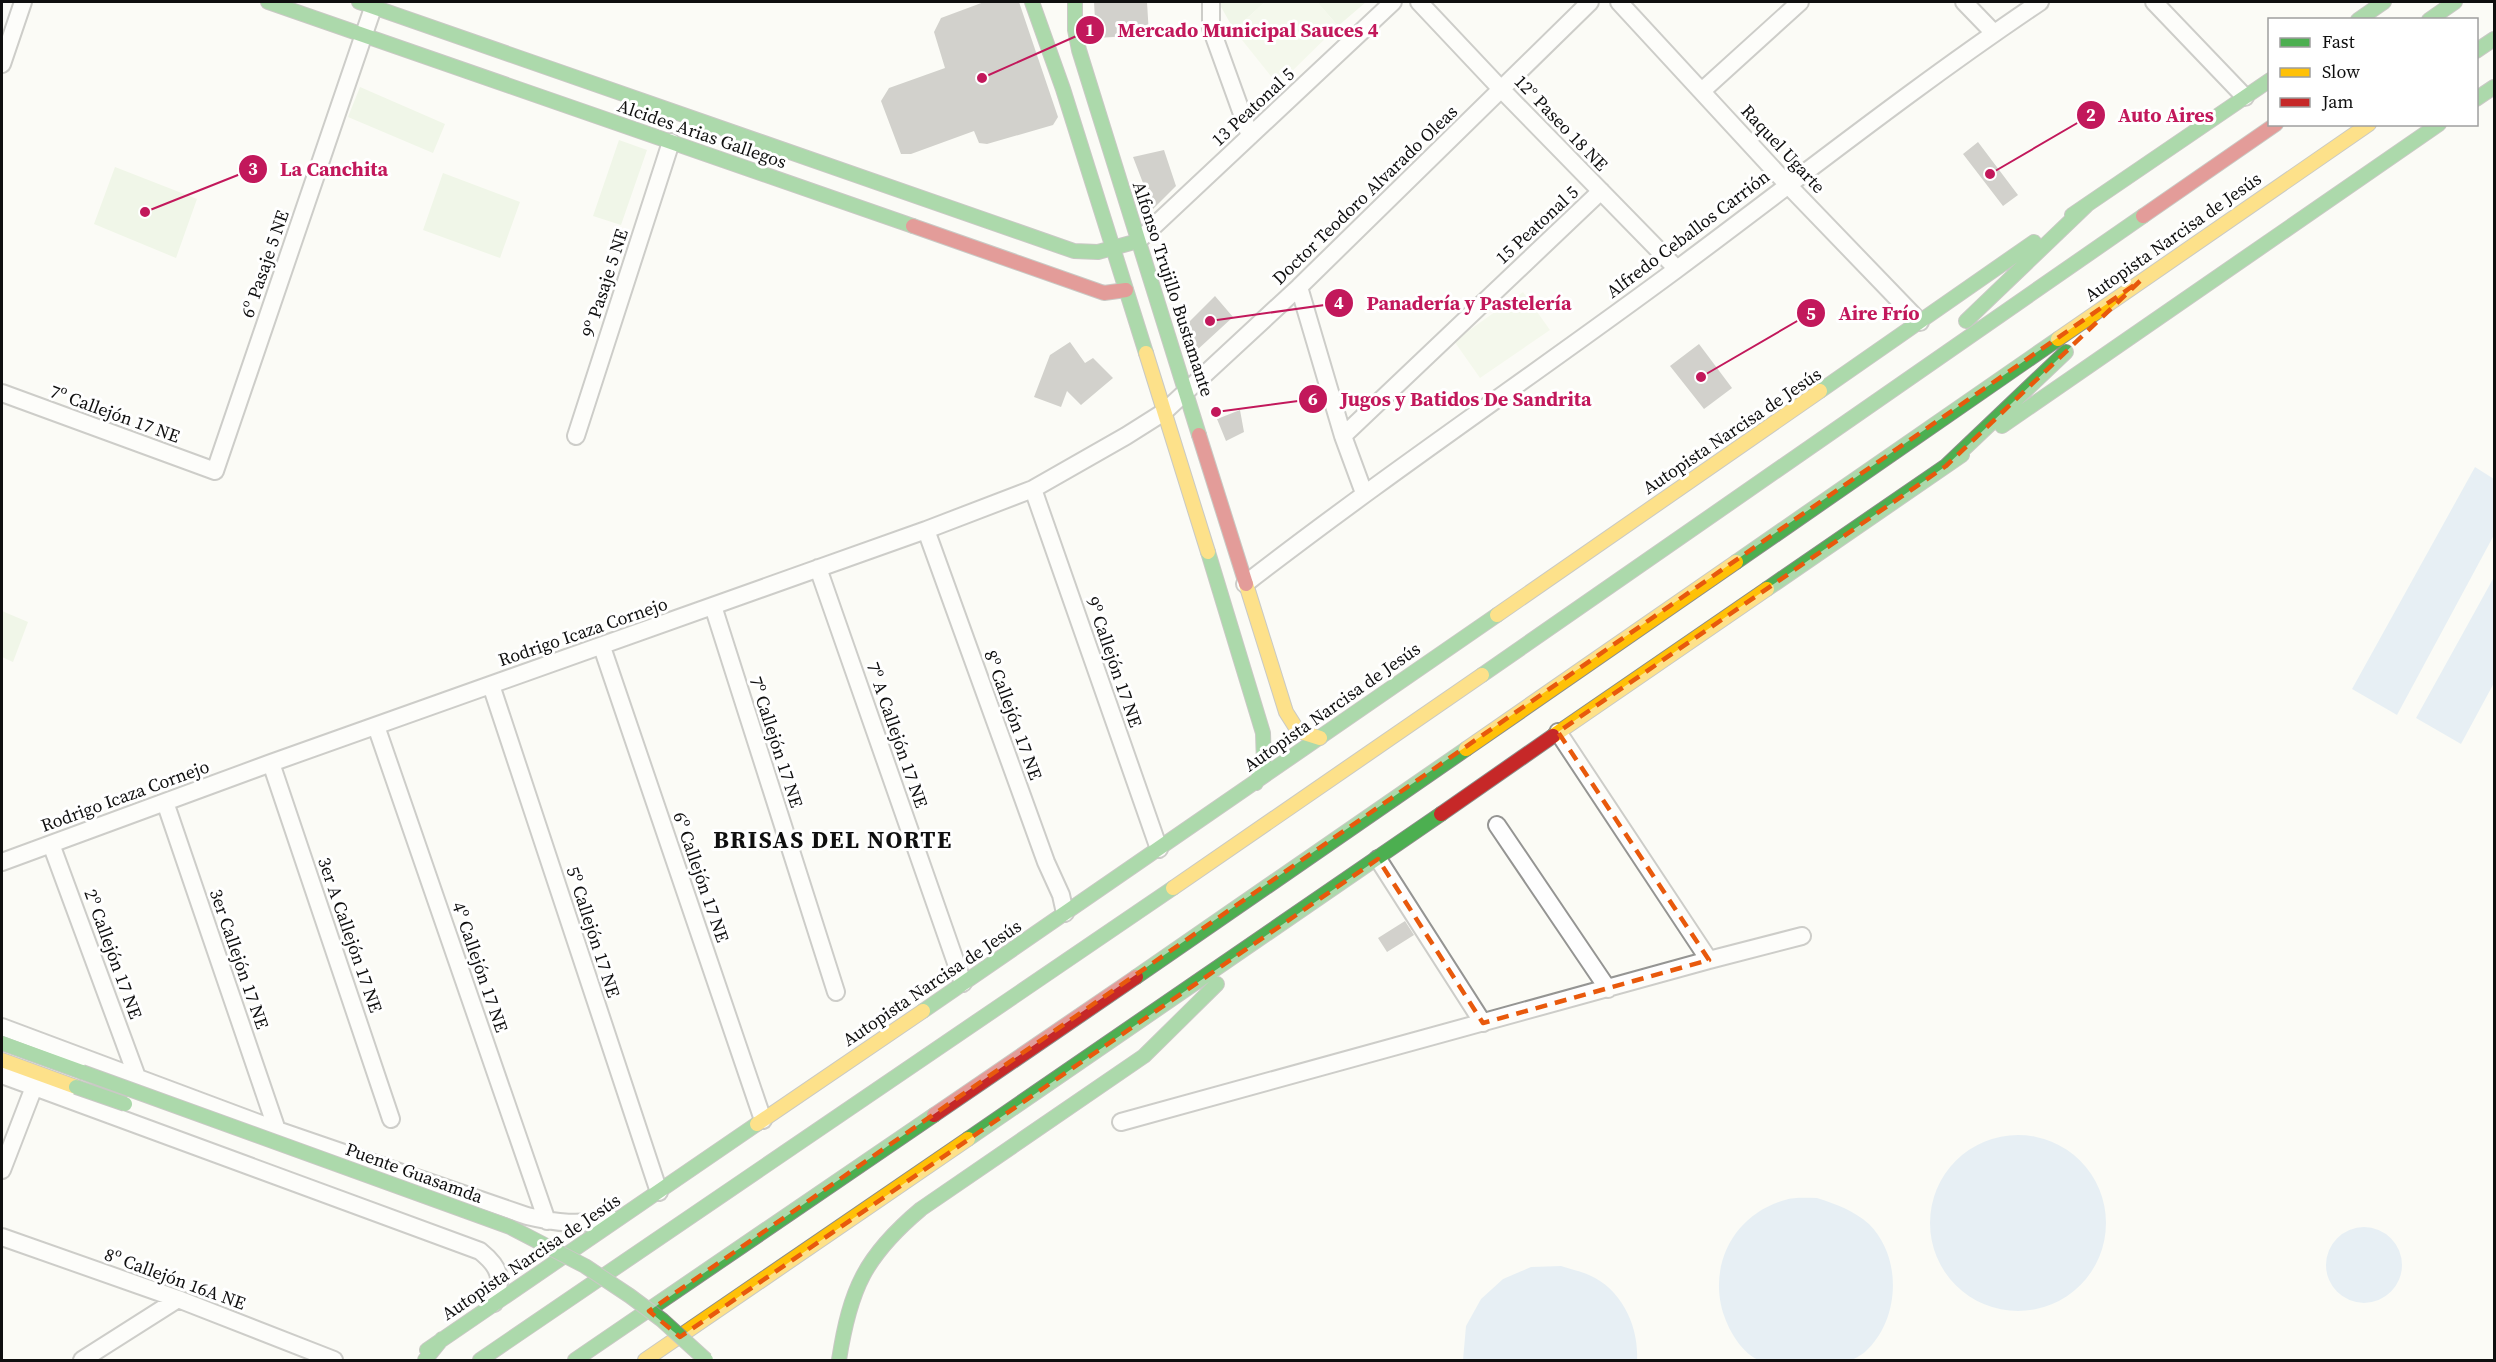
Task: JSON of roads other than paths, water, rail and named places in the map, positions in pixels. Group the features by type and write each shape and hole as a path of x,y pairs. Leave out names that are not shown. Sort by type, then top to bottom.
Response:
{"main road":[{"name":"Alcides Arias Gallegos","path":"268,2 1104,293 1126,290"},
{"path":"1032,2 1048,44 1255,702 1266,752 1263,773 1256,783"},
{"path":"1046,2 1045,26 1048,44"},
{"name":"Alfonso Trujillo Bustamante","path":"1075,2 1079,50 1286,712 1293,727 1300,734 1320,738"},
{"path":"2361,18 2384,2"},
{"path":"2432,18 2456,2"},
{"name":"Alcides Arias Gallegos","path":"369,3 1074,251 1090,253 1138,241"},
{"path":"2478,50 2494,39"},
{"name":"Autopista Narcisa de Jesús","path":"412,1360 1256,783 2268,81"},
{"path":"2478,98 2494,87"},
{"name":"Autopista Narcisa de Jesús","path":"480,1360 1269,822 2273,126"},
{"name":"Autopista Narcisa de Jesús","path":"575,1360 1289,873 2366,126"},
{"path":"645,1360 1378,859 1558,732 2436,126"},
{"path":"1894,390 2087,205"},
{"path":"1946,466 2140,281"},
{"path":"839,1360 848,1311 862,1272 893,1231 921,1209 1144,1056 1266,936"},
{"name":"Puente Guasamda","path":"2,1043 510,1227 585,1266 630,1296 662,1320 706,1360"},
{"path":"2,1060 142,1110"},
{"name":"Puente Guasamda","path":"296,1165 473,1227 546,1260 617,1303 688,1360"},
{"path":"425,1360 442,1339"}],"street":[{"path":"2,64 23,2"},
{"path":"1211,2 1211,28 1250,136"},
{"name":"13 Peatonal 5","path":"1138,241 1393,2"},
{"name":"12° Paseo 18 NE","path":"1419,2 1677,269"},
{"name":"Doctor Teodoro Alvarado Oleas","path":"1164,412 1299,287 1590,2"},
{"name":"Raquel Ugarte","path":"1619,2 1703,90 1787,184 1920,322"},
{"path":"1703,90 1800,2"},
{"path":"1964,2 1994,33"},
{"name":"Alfredo Ceballos Carrión","path":"1245,584 1364,493 1677,269 1787,184 2040,2"},
{"path":"2154,2 2245,97"},
{"name":"6º Pasaje 5 NE","path":"215,471 363,34 369,3"},
{"name":"9º Pasaje 5 NE","path":"576,436 671,142"},
{"name":"15 Peatonal 5","path":"1343,436 1601,191"},
{"path":"1299,287 1343,436 1364,493"},
{"name":"7º Callejón 17 NE","path":"2,393 215,471"},
{"name":"Rodrigo Icaza Cornejo","path":"2,862 271,763 926,530 1033,489 1164,412"},
{"name":"9º Callejón 17 NE","path":"1033,489 1159,849"},
{"name":"8º Callejón 17 NE","path":"926,530 1046,862 1061,895 1065,913"},
{"name":"7º A Callejón 17 NE","path":"818,568 963,983"},
{"name":"7º Callejón 17 NE","path":"713,606 836,992"},
{"name":"6º Callejón 17 NE","path":"602,647 763,1120"},
{"name":"5º Callejón 17 NE","path":"491,685 659,1192"},
{"name":"4º Callejón 17 NE","path":"376,726 547,1221"},
{"path":"1558,732 1709,960"},
{"name":"3er A Callejón 17 NE","path":"271,763 391,1119"},
{"name":"3er Callejón 17 NE","path":"165,802 277,1130"},
{"path":"1497,825 1608,989"},
{"name":"2º Callejón 17 NE","path":"51,844 137,1077"},
{"path":"1378,859 1483,1023"},
{"path":"1121,1122 1802,936"},
{"path":"2,1027 277,1130 547,1221 589,1224 626,1214"},
{"path":"2,1075 480,1251 497,1268 500,1279 494,1303"},
{"path":"2,1170 34,1087"},
{"name":"8º Callejón 16A NE","path":"2,1237 178,1299 334,1360"},
{"path":"82,1360 178,1299"}],"water":[{"path":"2475,467 2494,479 2494,535 2397,715 2352,689"},
{"path":"2494,577 2494,683 2461,744 2416,718"},
{"path":"2018,1135 2052,1142 2067,1150 2080,1161 2091,1174 2099,1189 2106,1223 2099,1257 2091,1272 2080,1285 2067,1296 2052,1304 2018,1311 1984,1304 1969,1296 1956,1285 1945,1272 1937,1257 1930,1223 1937,1189 1945,1174 1956,1161 1969,1150 1984,1142"},
{"path":"1817,1198 1851,1211 1869,1224 1880,1238 1888,1254 1892,1271 1891,1306 1885,1323 1877,1339 1865,1352 1851,1360 1802,1362 1758,1360 1739,1344 1723,1312 1719,1288 1724,1255 1741,1227 1768,1206 1789,1199"},
{"path":"2364,1227 2378,1230 2391,1238 2399,1251 2402,1265 2399,1279 2391,1292 2378,1300 2364,1303 2350,1300 2337,1292 2329,1279 2326,1265 2329,1251 2337,1238 2350,1230"},
{"path":"1561,1266 1601,1281 1619,1299 1626,1310 1635,1335 1637,1360 1463,1360 1466,1326 1481,1299 1503,1279 1531,1267"}],"place":[{"name":"Mercado Municipal Sauces 4","path":"982,78"},
{"name":"Auto Aires","path":"1990,174"},
{"name":"La Canchita","path":"145,212"},
{"name":"Panadería y Pastelería","path":"1210,321"},
{"name":"Aire Frío","path":"1701,377"},
{"name":"Jugos y Batidos De Sandrita","path":"1216,412"}],"district":[{"name":"BRISAS DEL NORTE","path":"833,840"}]}
